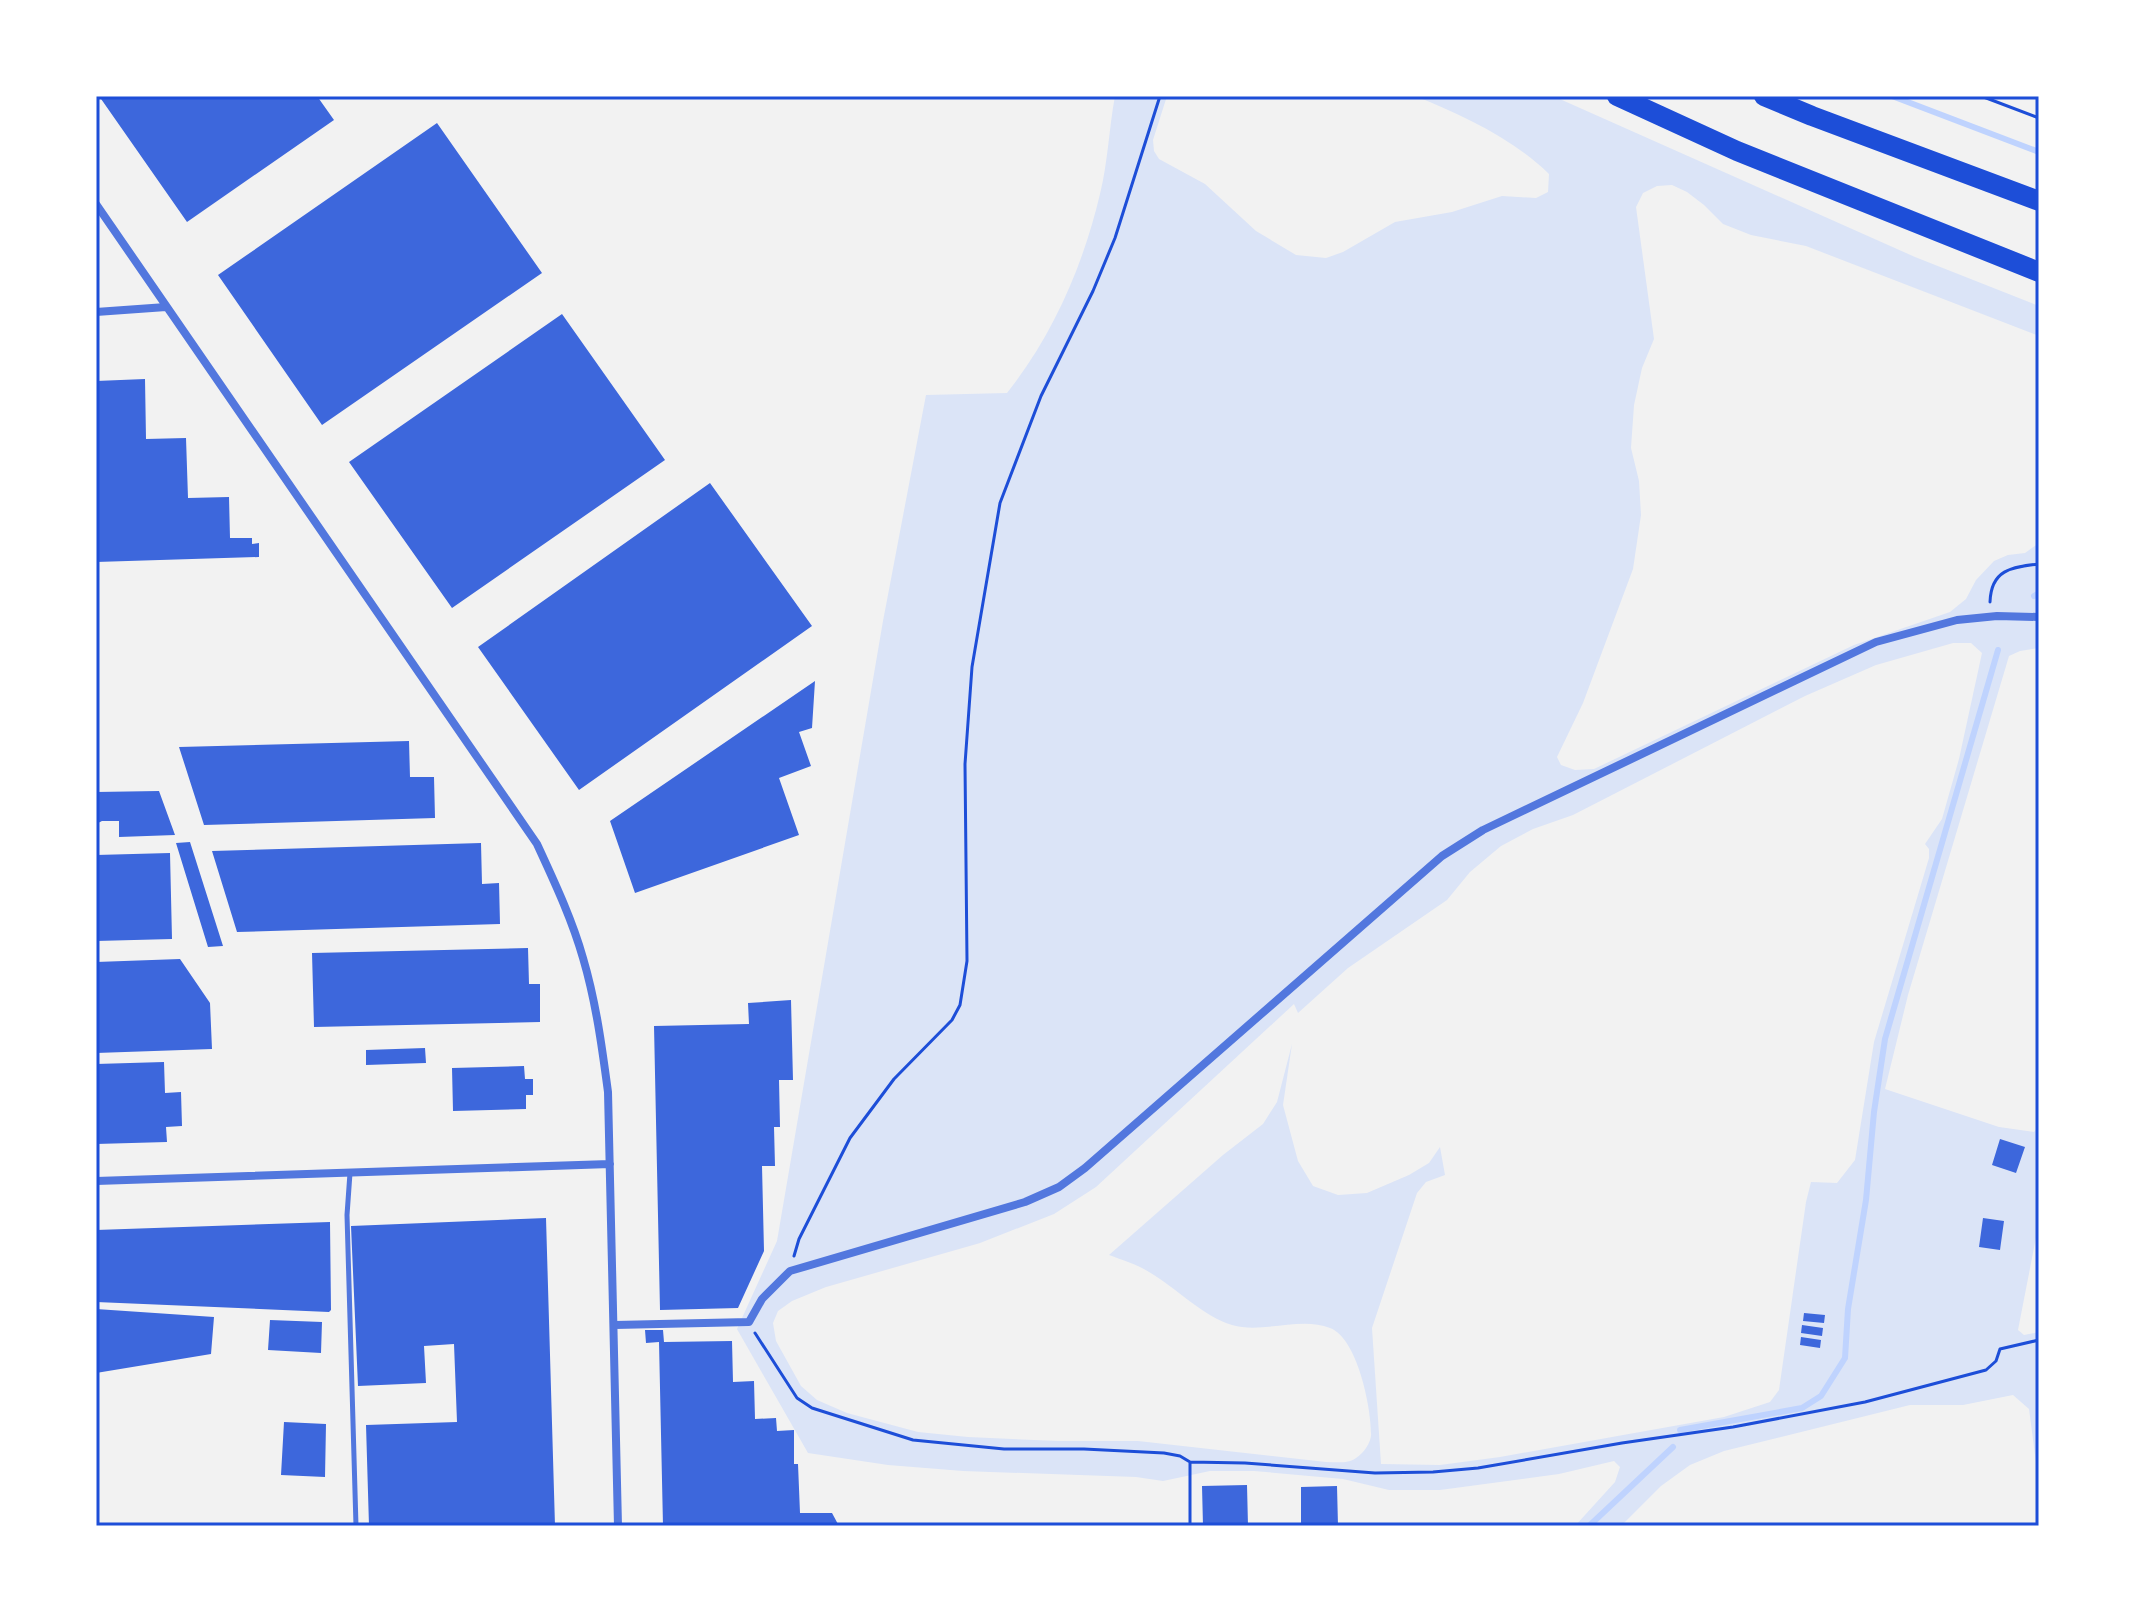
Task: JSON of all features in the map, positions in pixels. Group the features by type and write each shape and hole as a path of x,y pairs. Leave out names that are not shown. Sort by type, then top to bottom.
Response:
{"highway":[{"path":"1617,96 1737,151 2039,272"},
{"path":"1764,96 2039,201"}],"street":[{"path":"96,204 537,844 559,891 583,958 599,1024 608,1092 618,1526"},
{"path":"96,312 166,307"},
{"path":"615,1325 749,1322 762,1299 790,1271 1025,1202 1059,1187 1085,1168 1442,856 1483,830 1876,642 1957,620 1997,616 2039,617"},
{"path":"96,1181 610,1164"}],"lane":[{"path":"350,1173 348,1256 356,1526"}],"path":[{"path":"790,1271 799,1239 850,1138 894,1079 952,1020 960,1005 967,961 965,764 972,667 1000,503 1041,396 1093,291 1115,238 1160,96"},
{"path":"1981,96 2039,118"},
{"path":"1997,616 1989,601 1990,588 1998,576 2012,568 2039,564"},
{"path":"749,1322 797,1398 812,1408 913,1440 956,1446 1164,1453 1190,1462 1375,1473 1478,1468 1865,1402 1986,1370 1996,1361 2000,1349 2039,1340"},
{"path":"1190,1462 1190,1526"}],"shaded area":[{"path":"1115,96 1167,96 1153,140 1159,159 1205,184 1256,231 1296,255 1326,258 1343,252 1395,222 1452,212 1502,196 1536,198 1548,192 1549,174 1519,149 1468,120 1415,96 1553,96 1915,257 2039,306 2039,336 1806,246 1751,235 1723,224 1687,192 1672,185 1657,186 1643,193 1636,207 1654,339 1642,368 1634,405 1631,448 1639,481 1641,515 1633,569 1583,703 1557,757 1561,765 1575,770 1594,769 1854,645 1950,612 1966,599 1976,580 1994,561 2025,553 2039,543 2039,648 2009,656 1908,995 1885,1089 1999,1127 2034,1132 2039,1125 2039,1222 2018,1330 2024,1335 2039,1332 2039,1485 2029,1409 2013,1395 1963,1405 1910,1405 1724,1451 1690,1465 1661,1486 1621,1526 1575,1526 1615,1482 1620,1467 1614,1461 1559,1474 1440,1490 1389,1490 1343,1479 1254,1471 1210,1471 1163,1481 1136,1477 963,1471 888,1465 808,1453 737,1329 777,1241 883,621 926,395 1007,393 1039,348 1064,299 1093,221 1103,182","holes":["1953,643 1971,643 1982,653 1959,759 1942,819 1925,844 1929,849 1929,858 1874,1042 1855,1160 1837,1183 1811,1182 1779,1390 1770,1402 1724,1417 1500,1457 1440,1465 1381,1464 1372,1328 1417,1193 1426,1182 1445,1175 1440,1147 1429,1163 1367,1193 1338,1195 1313,1186 1298,1161 1283,1105 1292,1044 1277,1102 1263,1124 1109,1255 1144,1269 1200,1309 1232,1325 1256,1328 1306,1324 1330,1328 1340,1334 1361,1374 1370,1421 1370,1440 1356,1458 1346,1462 1326,1462 1138,1441 1058,1441 918,1432 847,1413 817,1400 801,1386 776,1341 773,1323 778,1311 792,1301 826,1287 980,1243 1054,1214 1096,1187 1294,1004 1298,1013 1348,968 1447,900 1470,872 1501,846 1533,829 1573,815 1805,696 1876,665"]}],"building":[{"path":"99,96 317,96 334,120 187,222"},
{"path":"437,123 542,273 322,425 218,275"},
{"path":"562,314 665,460 452,608 349,462"},
{"path":"145,379 146,439 186,438 188,498 229,497 230,538 252,538 252,544 259,543 259,557 96,562 96,381"},
{"path":"710,483 812,626 579,790 478,647"},
{"path":"815,681 812,728 799,732 811,766 779,778 799,835 635,893 610,821"},
{"path":"409,741 410,777 434,777 435,818 204,825 179,747"},
{"path":"159,791 175,835 119,837 119,821 96,824 96,792"},
{"path":"190,842 223,946 208,947 176,843"},
{"path":"481,843 482,884 499,883 500,924 237,932 212,851"},
{"path":"170,853 172,939 96,941 96,855"},
{"path":"528,948 529,984 540,984 540,1022 314,1027 312,953"},
{"path":"180,959 210,1003 212,1049 96,1053 96,962"},
{"path":"791,1000 793,1080 779,1080 780,1127 774,1127 775,1166 762,1166 764,1251 738,1308 660,1310 654,1026 749,1024 748,1003"},
{"path":"425,1048 426,1063 366,1065 366,1050"},
{"path":"164,1062 165,1093 181,1092 182,1126 166,1127 167,1142 96,1144 96,1064"},
{"path":"524,1066 525,1079 533,1079 533,1095 526,1095 526,1109 453,1111 452,1068"},
{"path":"2000,1139 2025,1147 2016,1173 1992,1165"},
{"path":"546,1218 555,1526 369,1526 366,1425 457,1422 454,1344 424,1346 426,1383 358,1386 351,1226"},
{"path":"1983,1218 2004,1221 2000,1250 1979,1247"},
{"path":"330,1222 329,1312 96,1302 96,1230"},
{"path":"96,1309 214,1317 211,1354 96,1373"},
{"path":"1804,1313 1825,1315 1824,1323 1803,1321"},
{"path":"270,1320 322,1322 321,1353 268,1350"},
{"path":"1802,1325 1823,1328 1822,1336 1801,1333"},
{"path":"645,1330 663,1330 664,1342 732,1341 733,1382 754,1381 755,1419 776,1418 777,1431 794,1430 794,1464 798,1464 800,1513 832,1513 839,1526 663,1526 659,1342 646,1343"},
{"path":"1801,1337 1821,1340 1820,1348 1800,1345"},
{"path":"284,1422 326,1424 325,1477 281,1475"},
{"path":"1247,1485 1248,1526 1203,1526 1202,1486"},
{"path":"1337,1486 1338,1526 1301,1526 1301,1487"}],"waterway":[{"path":"1892,96 2039,152"},
{"path":"2034,596 2039,593"},
{"path":"1680,1430 1802,1408 1821,1396 1845,1358 1848,1309 1866,1200 1885,1039 1998,650"},
{"path":"1589,1526 1673,1447"}]}
